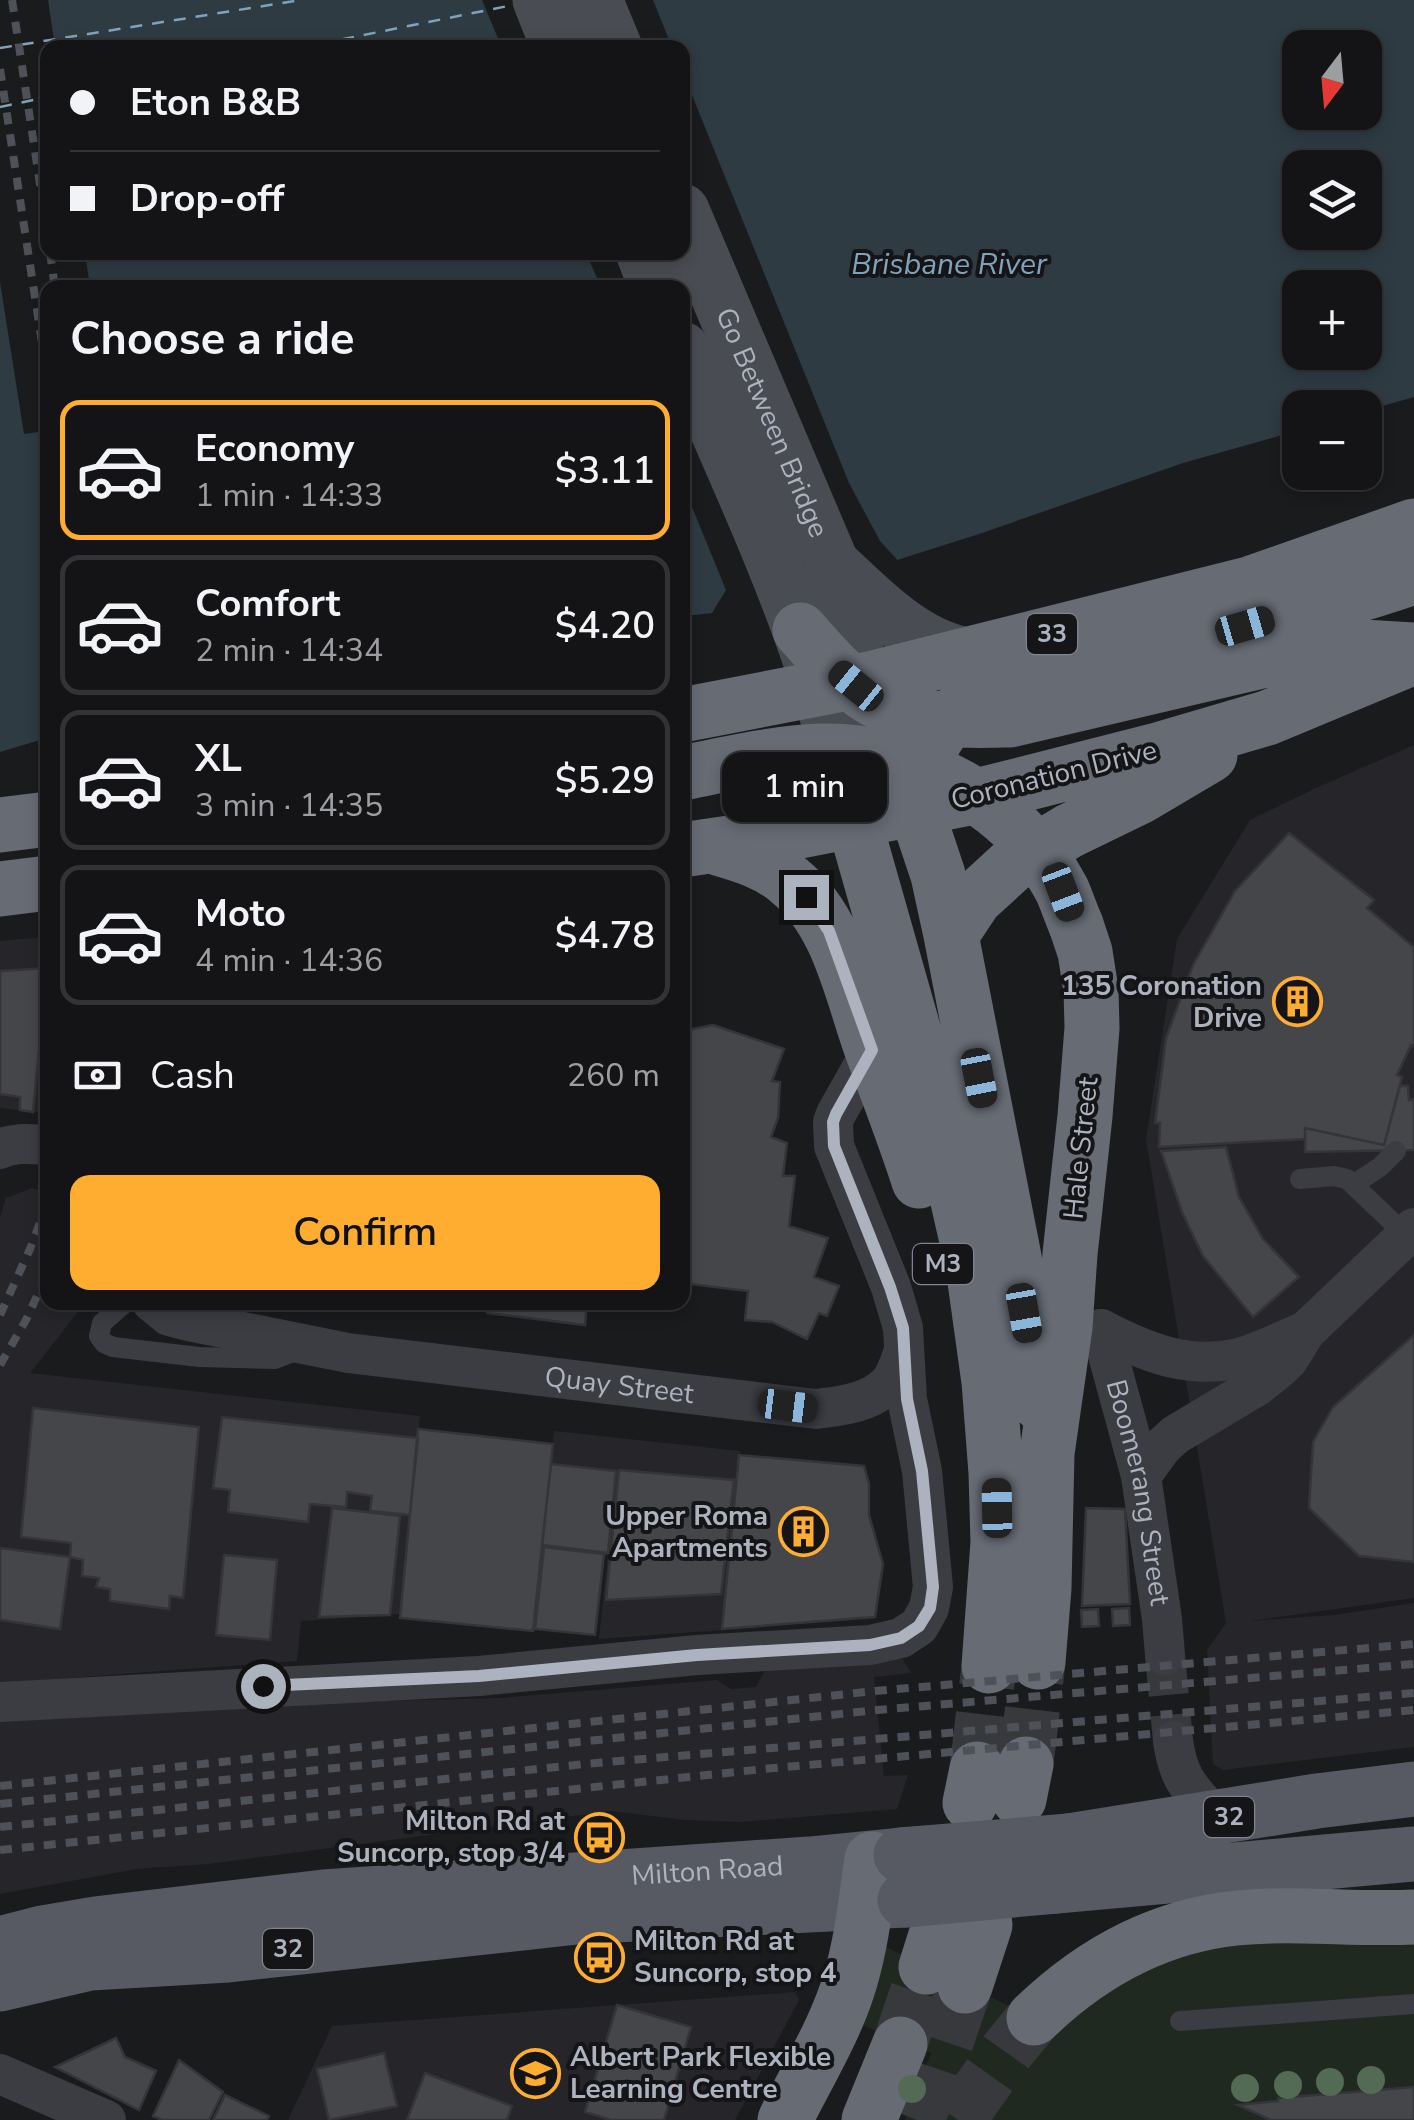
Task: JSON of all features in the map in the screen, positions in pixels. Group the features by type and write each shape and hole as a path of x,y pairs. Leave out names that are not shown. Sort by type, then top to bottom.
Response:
{"highway":[{"name":"33","path":"690,714 874,678 1230,588 1414,526"},
{"path":"1047,1453 1014,1257 938,875 894,808 948,720 984,692 1028,676 1184,642 1414,577"},
{"path":"811,630 834,668 874,699 910,713 948,720 1010,720 1330,644 1414,654"},
{"name":"Coronation Drive","path":"697,848 1092,767 1267,718 1414,654"},
{"path":"951,935 976,899 1011,866 1192,766 1267,718"},
{"name":"Hale Street","path":"690,771 788,754 834,752 880,756 935,773 987,805 1026,840 1063,892 1076,925 1091,990 1092,1028 1066,1327 1047,1453 1044,1569 1013,1664 998,1542 985,1348 973,1267 958,1192 871,885 894,808"},
{"path":"0,824 40,820"},
{"path":"0,844 40,844"},
{"name":"M3","path":"697,848 770,866 790,881 820,916 834,941 897,1113 952,1299 985,1348"},
{"path":"0,888 40,884"},
{"path":"1082,1139 1092,1208 1101,1329"},
{"path":"784,2120 850,1984 858,1954 920,1916"},
{"path":"1034,2018 1078,1979 1158,1935 1187,1927 1238,1918 1414,1917"},
{"path":"869,2120 900,2044"}],"main road":[{"path":"540,0 556,40"},
{"path":"595,0 612,40"},
{"name":"Go Between Bridge","path":"690,231 832,564 836,601 811,630 690,366"},
{"path":"832,564 884,612 938,647 986,657 1325,604"},
{"path":"811,630 894,808"},
{"path":"874,699 894,808"},
{"name":"Milton Road","path":"0,1984 90,1963 228,1955 560,1919 920,1916 1062,1864 1217,1819 1414,1789"},
{"name":"Milton Road","path":"1062,1864 1414,1854"},
{"name":"Milton Road","path":"0,1944 95,1924 324,1897 920,1916"}],"street":[{"path":"0,1702 479,1676 697,1655 870,1645 901,1638 919,1626 930,1608 933,1587 922,1471 907,1399 903,1328 836,1157 833,1122 872,1050"},
{"path":"0,1149 8,1145 40,1145"},
{"path":"1141,1476 1175,1435 1276,1372 1306,1331 1410,1231"},
{"name":"Quay Street","path":"162,1310 188,1321 348,1353 816,1409 845,1406 871,1397"},
{"path":"1101,1329 1151,1353 1210,1363 1242,1357 1306,1331"},
{"name":"Boomerang Street","path":"1101,1329 1141,1476 1165,1654"},
{"path":"904,1353 891,1382 871,1397 880,1429 922,1471"},
{"path":"1173,1741 1184,1780 1217,1819"},
{"path":"0,2060 92,2113"},
{"path":"0,2074 92,2113"}],"lane":[{"path":"1354,1184 1396,1152"},
{"path":"1300,1179 1347,1178 1410,1231"},
{"name":"Quay Street","path":"118,1310 100,1327 99,1336 107,1345 199,1357 275,1358 309,1346"},
{"path":"1180,2021 1414,2004"}],"shaded area":[{"path":"1414,745 1414,1598 1250,1621 1334,1615 1414,1603 1414,1747 1223,1770 1213,1764 1207,1650 1226,1623 1146,1139 1177,939 1250,820"},
{"path":"40,937 40,1112 0,1108 0,941"},
{"path":"32,1188 40,1191 40,1310 80,1310 30,1373 420,1416 401,1614 301,1621 297,1661 0,1683 0,1217 6,1198"},
{"path":"554,1431 740,1451 722,1630 599,1639 608,1553 542,1545"},
{"path":"902,1658 911,1673 874,1677 884,1776 908,1775 897,1809 740,1822 611,1811 208,1864 137,1869 0,1894 0,1717 500,1698 717,1680 731,1689 756,1687 765,1670"},
{"name":"Albert Park Flexible Learning Centre","path":"795,1992 799,2000 735,2120 288,2120 332,2026"}],"green space":[{"path":"1414,1929 1414,2120 905,2120 931,2053 857,2023 884,1946 1057,2029 1093,1983 1181,1943"}],"water":[{"name":"Brisbane River","path":"0,0 1414,0 1414,397 1382,406 1382,390 1282,390 1282,435 1183,463 825,583 767,608 690,615 690,280 40,280 40,740 0,752"}],"pier":[{"path":"0,0 48,0 54,40 40,40 40,260 86,260 89,280 40,280 40,447 38,432 24,434 0,282"},
{"path":"482,0 653,0 669,40 499,40"},
{"path":"690,90 849,483 880,541 901,564 827,588 769,613 709,618 726,590 690,502 690,280 598,280 589,260 690,260"}],"building":[{"name":"135 Coronation Drive","path":"1289,833 1374,900 1367,908 1414,947 1414,1046 1411,1045 1397,1075 1402,1077 1384,1145 1305,1128 1305,1139 1159,1147 1160,1123 1155,1123 1166,1038 1193,965 1235,891"},
{"path":"40,968 40,1040 33,1112 20,1110 20,1097 0,1094 0,971"},
{"path":"713,1025 784,1049 772,1081 780,1082 778,1118 771,1137 787,1143 783,1176 795,1176 789,1226 828,1238 814,1277 839,1286 827,1316 819,1313 807,1339 772,1322 745,1320 748,1291 690,1284 690,1029"},
{"path":"1400,1086 1408,1086 1409,1100 1414,1099 1414,1150 1305,1152 1305,1128 1384,1145"},
{"path":"1226,1147 1239,1197 1263,1239 1299,1277 1253,1317 1203,1256 1182,1212 1161,1151"},
{"path":"487,1310 586,1310 585,1325 487,1313"},
{"path":"1414,1335 1414,1562 1359,1556 1309,1508 1313,1442 1333,1407"},
{"path":"33,1408 199,1427 183,1598 170,1596 169,1609 110,1601 110,1589 96,1587 99,1578 82,1576 83,1560 70,1557 71,1543 21,1537"},
{"path":"222,1417 418,1438 410,1515 370,1511 372,1496 347,1492 346,1507 310,1504 308,1522 228,1512 230,1490 213,1488"},
{"path":"418,1429 553,1444 533,1631 400,1618"},
{"name":"Upper Roma Apartments","path":"739,1455 864,1466 869,1484 869,1515 883,1564 875,1617 722,1629"},
{"path":"551,1464 616,1471 608,1553 542,1545"},
{"path":"619,1470 734,1480 721,1594 606,1600"},
{"path":"332,1508 400,1516 390,1615 319,1617"},
{"path":"1086,1508 1125,1509 1130,1604 1082,1606"},
{"path":"544,1547 604,1554 595,1635 535,1629"},
{"path":"0,1548 70,1557 60,1629 0,1620"},
{"path":"224,1555 277,1560 270,1640 216,1635"},
{"path":"1129,1608 1130,1625 1113,1626 1112,1609"},
{"path":"1098,1609 1099,1626 1082,1627 1081,1610"},
{"path":"617,2005 691,2027 664,2120 611,2120 585,2112"},
{"path":"116,2038 125,2057 156,2071 139,2110 55,2067"},
{"path":"384,2053 397,2106 329,2120 317,2069"},
{"path":"179,2060 223,2092 209,2120 162,2120 153,2116"},
{"path":"425,2073 512,2106 507,2120 407,2120"},
{"path":"1414,2087 1414,2120 1271,2120 1238,2105 1278,2098"},
{"path":"225,2095 269,2116 267,2120 213,2120"}],"ferry route":[{"path":"50,40 301,0"},
{"path":"339,40 513,5"},
{"path":"0,48 40,42"},
{"path":"0,107 40,99"}],"tunnel":[{"path":"1165,1655 1173,1741"},
{"path":"1026,1764 1038,1662"},
{"path":"977,1769 989,1666"},
{"path":"900,2044 926,1967"},
{"path":"917,2120 965,1986"},
{"path":"958,2120 1034,2018"}],"railway":[{"path":"12,0 40,184"},
{"path":"0,69 40,330"},
{"path":"51,260 54,280"},
{"path":"0,1315 40,1223"},
{"path":"0,1365 40,1289"},
{"path":"0,1786 875,1691 1414,1644"},
{"path":"0,1804 877,1710 1414,1664"},
{"path":"0,1827 584,1764 1414,1693"},
{"path":"0,1850 764,1769 1414,1710"}],"place":[{"name":"135 Coronation Drive","path":"1297,1002"},
{"name":"Upper Roma Apartments","path":"803,1532"},
{"name":"Milton Rd at Suncorp, stop 3/4","path":"600,1837"},
{"name":"Milton Rd at Suncorp, stop 4","path":"599,1957"},
{"name":"Albert Park Flexible Learning Centre","path":"535,2073"}],"route":[{"path":"263,1686 479,1676 697,1655 870,1645 901,1638 919,1626 930,1608 933,1587 922,1471 907,1399 903,1328 834,1146 836,1114 872,1050 829,931 806,897"}]}
